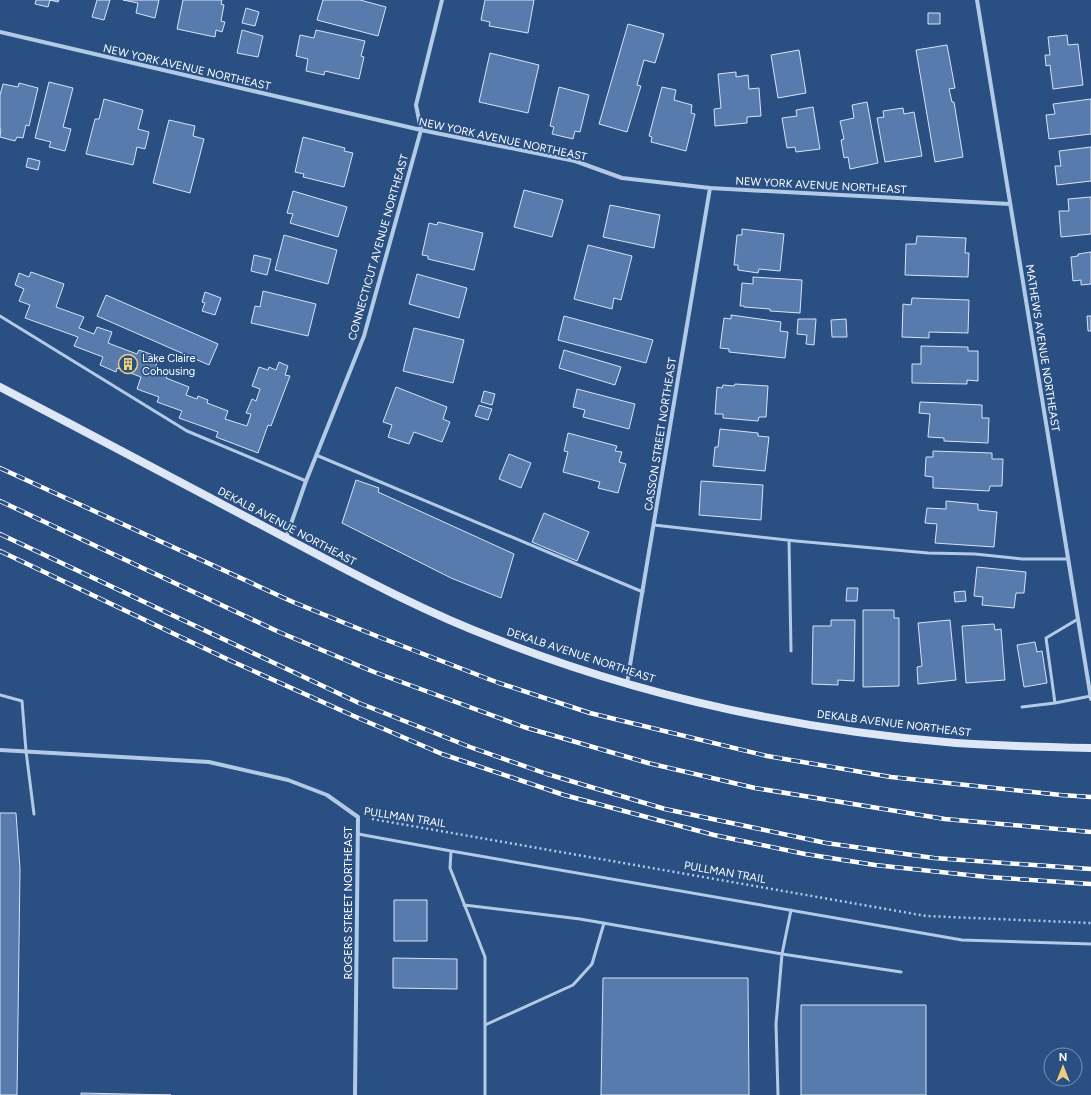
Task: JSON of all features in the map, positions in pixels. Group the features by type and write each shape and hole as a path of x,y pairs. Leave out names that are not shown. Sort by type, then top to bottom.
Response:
{"main road":[{"name":"DEKALB AVENUE NORTHEAST","path":"0,387 389,591 492,638 538,655 628,683 704,704 826,728 956,743 1018,747 1091,748"}],"street":[{"name":"CONNECTICUT AVENUE NORTHEAST","path":"286,538 316,455 364,336 421,130 416,106 442,0"},
{"name":"MATHEWS AVENUE NORTHEAST","path":"977,0 1091,697"},
{"name":"NEW YORK AVENUE NORTHEAST","path":"0,32 421,130 575,161 622,178 710,188 1010,204"},
{"name":"CASSON STREET NORTHEAST","path":"628,683 710,188"},
{"name":"ROGERS STREET NORTHEAST","path":"0,750 209,762 288,780 327,795 358,817 355,1095"}],"lane":[{"path":"0,316 187,430 306,481"},
{"path":"316,455 642,592"},
{"path":"654,525 789,540 928,552 1022,558 1068,558"},
{"path":"789,540 791,650"},
{"path":"1054,703 1046,638 1078,619"},
{"path":"0,695 22,701 26,751 34,814"},
{"path":"1022,707 1091,697"},
{"path":"358,834 962,940 1091,944"},
{"path":"451,851 450,868 485,957 485,1095"},
{"path":"464,905 604,923 782,954 901,972"},
{"path":"778,1095 776,1024 782,954 791,910"},
{"path":"485,1025 573,985 592,964 604,923"}],"path":[{"name":"PULLMAN TRAIL","path":"358,817 926,916 1091,923"}],"building":[{"path":"36,0 50,0 48,7 35,4"},
{"path":"97,0 110,0 104,20 92,17"},
{"path":"123,0 159,0 155,18 136,13 138,3"},
{"path":"183,0 222,0 221,4 224,5 221,21 225,22 222,32 216,30 215,37 177,29"},
{"path":"323,0 360,0 386,7 378,36 317,20"},
{"path":"485,0 534,0 528,33 489,26 490,22 481,20"},
{"path":"246,8 259,12 255,26 242,23"},
{"path":"928,13 940,13 940,24 928,24"},
{"path":"628,24 664,34 655,63 644,60 637,85 641,86 627,132 599,124"},
{"path":"242,30 263,36 258,57 237,53"},
{"path":"316,30 365,41 361,56 364,57 359,79 325,71 324,75 306,71 308,59 296,56 300,35 314,38"},
{"path":"1067,35 1068,45 1078,44 1083,85 1053,89 1050,65 1046,66 1045,55 1050,55 1048,37"},
{"path":"947,45 955,88 949,89 952,102 954,102 963,157 935,162 916,50"},
{"path":"799,50 806,93 778,98 771,55"},
{"path":"490,53 539,65 528,113 479,102"},
{"path":"736,72 736,77 748,75 749,89 759,88 761,116 747,117 747,123 715,126 714,109 721,108 718,74"},
{"path":"49,82 73,88 63,127 71,129 65,151 49,147 51,142 35,138"},
{"path":"19,83 38,88 29,126 26,125 23,138 17,137 15,141 0,137 0,95 3,84 18,87"},
{"path":"559,87 589,95 580,132 575,131 573,139 552,134 554,127 550,126"},
{"path":"662,87 676,90 674,100 692,105 691,113 695,114 686,151 651,142 652,137 649,136"},
{"path":"104,99 143,110 138,129 149,132 145,149 137,147 133,165 86,154 95,119 99,119"},
{"path":"1091,99 1091,134 1049,139 1046,115 1055,114 1053,104"},
{"path":"867,102 878,163 850,169 848,157 844,158 841,140 844,139 840,121 854,118 852,105"},
{"path":"813,107 820,149 796,152 795,147 787,148 782,118 797,116 796,110"},
{"path":"903,108 904,114 914,112 922,156 885,162 877,118 884,117 883,111"},
{"path":"169,120 195,126 193,136 204,139 190,193 153,183"},
{"path":"303,137 345,148 344,151 353,153 344,187 303,177 304,174 295,172"},
{"path":"1091,147 1091,181 1057,185 1055,166 1061,166 1059,151"},
{"path":"28,158 40,161 38,170 26,167"},
{"path":"524,190 563,200 552,237 514,227"},
{"path":"293,191 347,207 338,237 290,223 293,214 287,213"},
{"path":"1091,197 1091,234 1061,237 1059,211 1069,211 1068,199"},
{"path":"610,205 660,215 654,248 603,237"},
{"path":"438,222 483,233 474,270 428,259 428,256 422,255 429,223 437,225"},
{"path":"742,229 784,234 780,271 759,269 758,273 738,270 738,265 734,265 737,235 742,235"},
{"path":"284,235 337,250 328,284 275,270"},
{"path":"917,236 966,238 965,253 969,253 968,277 905,275 906,244 916,244"},
{"path":"588,245 632,256 621,300 614,298 612,309 574,299"},
{"path":"1091,252 1091,284 1081,285 1081,280 1073,281 1071,257 1078,256 1078,254"},
{"path":"254,255 271,259 267,275 251,271"},
{"name":"Lake Claire Cohousing","path":"31,272 64,284 56,307 84,317 79,328 94,334 97,327 112,332 108,343 137,354 139,350 159,357 155,369 168,373 166,378 189,387 186,395 197,399 198,396 208,400 207,403 228,411 225,419 247,426 251,414 246,413 252,399 256,401 260,389 252,386 259,367 268,370 269,367 276,370 279,362 288,366 285,375 290,376 271,426 268,425 258,453 216,437 218,432 179,418 182,411 157,402 159,397 137,389 141,377 117,368 116,372 100,365 103,357 74,346 78,337 25,318 30,305 19,301 24,289 15,285 19,273 29,277"},
{"path":"417,274 467,288 459,318 409,304"},
{"path":"753,277 802,280 800,313 770,311 770,309 740,306 742,283 753,284"},
{"path":"263,291 316,304 308,336 251,323 255,306 260,307"},
{"path":"205,292 221,298 215,315 202,311 205,303 202,302"},
{"path":"106,295 218,344 209,365 97,316"},
{"path":"912,298 969,300 968,333 929,332 929,338 902,337 903,304 911,305"},
{"path":"731,315 781,322 780,331 788,332 785,358 729,352 729,349 720,348 724,318 731,319"},
{"path":"564,316 653,340 646,363 558,340"},
{"path":"1087,316 1091,316 1091,331 1088,331"},
{"path":"798,319 816,319 814,345 806,344 807,335 797,334"},
{"path":"846,319 847,337 832,337 831,320"},
{"path":"414,328 464,340 453,383 403,371"},
{"path":"921,346 968,347 968,351 978,351 978,381 967,380 967,384 912,383 912,364 921,364"},
{"path":"564,350 621,367 615,385 559,368"},
{"path":"735,384 768,386 766,417 759,417 758,421 723,418 723,414 715,414 717,387 722,388 723,385 734,386"},
{"path":"396,387 447,407 443,419 450,422 442,442 414,432 409,444 388,437 392,425 383,422"},
{"path":"577,389 635,404 629,429 583,417 585,410 573,407"},
{"path":"484,391 495,394 492,405 481,402"},
{"path":"920,402 982,405 982,418 989,418 988,443 944,441 944,438 928,437 930,414 919,413"},
{"path":"479,405 492,409 488,420 475,416"},
{"path":"720,429 758,433 758,436 769,437 765,471 713,466 715,447 718,447"},
{"path":"568,433 617,446 615,451 622,452 619,462 626,464 618,493 598,488 600,482 563,472 568,452 564,451"},
{"path":"933,451 992,453 992,459 1003,459 1002,486 990,486 989,491 933,488 933,477 925,476 926,457 933,457"},
{"path":"509,454 531,463 521,488 499,479"},
{"path":"356,480 379,488 378,492 514,554 501,598 451,578 342,523"},
{"path":"701,481 763,485 761,520 699,515"},
{"path":"946,501 978,504 978,510 997,512 994,547 935,543 937,524 925,523 927,508 946,509"},
{"path":"544,513 589,532 577,561 532,542"},
{"path":"977,567 1026,572 1024,593 1016,593 1014,608 982,605 983,597 974,596"},
{"path":"847,588 858,588 857,601 846,601"},
{"path":"965,591 966,601 955,602 954,592"},
{"path":"863,610 894,610 894,618 899,618 899,686 863,687"},
{"path":"831,620 855,620 854,681 838,680 838,685 812,684 813,626 831,626"},
{"path":"950,620 956,680 918,684 917,667 922,666 918,623"},
{"path":"994,624 995,630 1001,629 1005,680 966,683 962,626"},
{"path":"1035,642 1037,652 1042,651 1047,683 1024,687 1017,645"},
{"path":"0,813 16,813 20,869 17,1095 0,1095"},
{"path":"394,900 427,900 427,941 394,941"},
{"path":"393,958 457,959 457,989 393,988"},
{"path":"603,978 748,978 749,1095 601,1095"},
{"path":"801,1005 926,1005 926,1095 801,1095"},
{"path":"81,1093 171,1095 81,1095"}],"railway":[{"path":"0,468 293,602 499,683 590,713 767,756 891,777 1091,797"},
{"path":"0,501 279,632 374,672 524,727 648,763 755,788 945,819 1091,832"},
{"path":"0,534 359,703 470,747 547,774 665,809 826,843 934,858 1091,869"},
{"path":"0,551 229,660 356,717 442,754 564,795 714,835 805,854 875,865 987,877 1091,884"}],"place":[{"name":"Lake Claire Cohousing","path":"128,364"}]}
